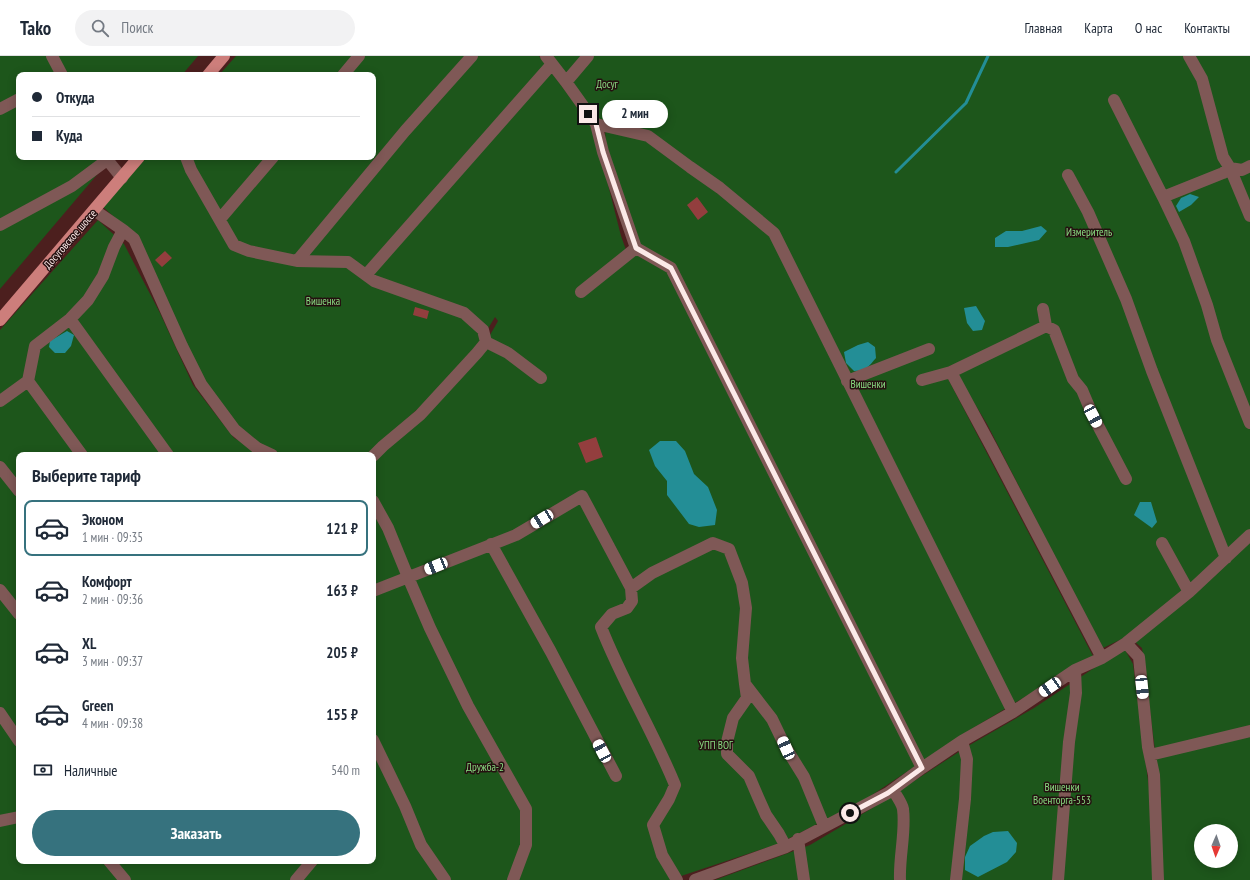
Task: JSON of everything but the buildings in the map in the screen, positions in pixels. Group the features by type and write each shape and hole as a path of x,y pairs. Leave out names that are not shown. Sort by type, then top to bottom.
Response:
{"main road":[{"path":"211,72 224,56"},
{"name":"Досуговское шоссе","path":"0,320 137,160"}],"lane":[{"path":"52,56 60,72"},
{"path":"346,72 359,56"},
{"path":"298,261 405,131 472,56"},
{"path":"566,82 588,56"},
{"path":"1189,56 1202,79 1223,158 1230,168 1250,216"},
{"path":"366,275 549,60 596,124 603,152 636,248 671,268 922,768"},
{"path":"1114,100 1184,241 1207,305 1217,340 1250,423"},
{"path":"0,109 16,101"},
{"path":"596,124 648,136 720,188 774,233 1013,712"},
{"path":"0,225 72,186 104,160"},
{"path":"108,160 122,178"},
{"path":"187,160 191,170 234,245 249,252 298,261 348,262 374,281 464,312 483,330 486,342 508,353 541,378"},
{"path":"220,220 270,160"},
{"path":"1163,197 1223,173 1230,168 1242,170 1250,166"},
{"path":"1068,175 1088,212 1126,299 1152,371 1226,558"},
{"path":"94,210 134,239 182,346 201,384 235,430 257,448 266,452"},
{"path":"0,401 28,381 35,346 70,320 88,300 103,276 114,247 123,230"},
{"path":"580,292 636,248"},
{"path":"1043,310 1046,326"},
{"path":"70,320 166,452"},
{"path":"922,380 951,372 1046,326"},
{"path":"1046,326 1054,330 1073,379 1082,390 1093,416 1126,479"},
{"path":"376,453 420,415 486,342"},
{"path":"847,380 929,350"},
{"path":"951,372 1102,658"},
{"path":"28,381 80,452"},
{"path":"0,467 16,487"},
{"path":"376,590 516,535 582,496 631,588 632,602 628,608 612,614 601,627 610,653 666,761 675,785 669,799 653,825 662,855 677,880"},
{"path":"376,506 388,528 430,628 468,706 526,809 526,845 513,880"},
{"path":"695,880 786,847 798,839 893,790 962,741 1013,712 1075,670 1102,658 1126,643 1189,592 1250,535"},
{"path":"631,588 652,573 713,543 729,549 742,582 746,608 742,658 747,698 733,718 727,742 727,754 748,776 766,815 786,847"},
{"path":"1162,543 1189,592"},
{"path":"491,544 616,776"},
{"path":"0,590 16,610"},
{"path":"1126,643 1139,657 1150,755 1154,775 1158,880"},
{"path":"1058,880 1069,742 1076,693 1075,670"},
{"path":"745,684 772,719 786,748 804,777 824,826"},
{"path":"0,713 16,737"},
{"path":"1150,755 1250,731"},
{"path":"956,880 965,799 967,759 962,741"},
{"path":"376,746 405,806 421,845 445,880"},
{"path":"893,790 903,807 903,828 899,866 900,880"},
{"path":"0,821 16,818"},
{"path":"798,839 804,880"},
{"path":"112,864 125,880"},
{"path":"296,880 309,864"}],"green space":[{"path":"0,56 198,56 185,72 16,72 16,160 109,160 0,289"},
{"path":"236,56 539,56 594,129 621,236 629,258 641,248 606,144 605,130 551,56 1250,56 1250,880 715,880 810,845 874,807 968,746 1034,708 1124,648 1133,664 1150,796 1161,797 1142,648 1128,636 1103,648 987,424 951,365 944,371 1093,656 965,733 866,799 778,844 669,880 0,880 0,330 98,220 124,244 160,313 193,385 234,438 260,452 16,452 16,864 376,864 376,460 424,412 482,349 498,321 495,317 480,342 422,405 370,452 276,452 241,434 201,379 133,234 103,207 144,160 376,160 376,72 222,72"}],"water":[{"path":"1190,194 1199,197 1191,205 1179,212 1176,206 1181,198"},
{"path":"1041,226 1047,231 1039,240 1008,247 995,247 995,238 1006,231 1022,231"},
{"path":"976,306 985,321 982,330 973,331 967,323 964,308"},
{"path":"67,331 74,335 71,346 65,353 55,353 49,347 50,341"},
{"path":"868,342 875,347 876,358 864,369 854,371 846,363 844,352"},
{"path":"660,441 676,441 685,451 694,474 708,487 717,510 715,525 699,527 689,524 667,495 667,481 655,466 649,450"},
{"path":"1140,502 1151,502 1157,522 1152,528 1134,515"},
{"path":"1008,831 1017,843 1016,852 1007,862 978,877 965,870 965,857 970,846 984,836 993,832"}],"waterway":[{"path":"896,172 966,103 988,56"}],"route":[{"path":"588,114 596,124 603,152 636,248 671,268 922,768 888,793 850,813"}],"park label":[{"name":"Досуг","path":"607,84"},
{"name":"Измеритель","path":"1089,232"},
{"name":"Вишенка","path":"323,301"},
{"name":"Вишенки","path":"868,384"},
{"name":"УПП ВОГ","path":"716,745"},
{"name":"Дружба-2","path":"485,767"},
{"name":"Вишенки Военторга-553","path":"1062,793"}]}
